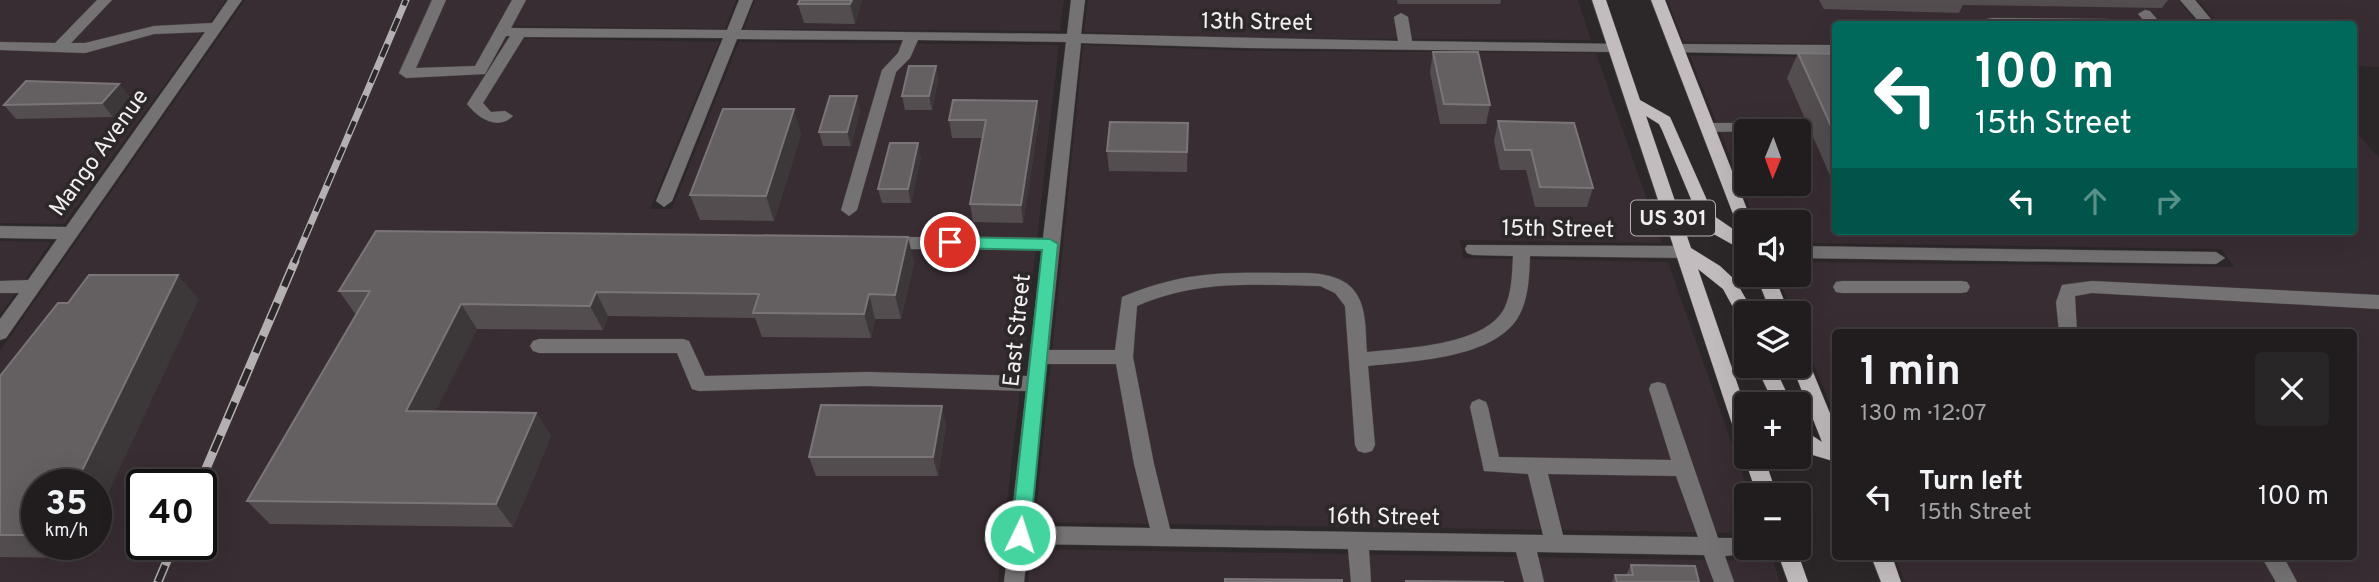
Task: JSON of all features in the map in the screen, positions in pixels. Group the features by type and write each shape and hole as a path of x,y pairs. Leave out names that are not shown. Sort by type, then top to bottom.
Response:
{"main road":[{"name":"US 301","path":"1599,0 1734,400"},
{"name":"US 301","path":"1658,0 1740,210"},
{"path":"1633,102 1656,115 1671,130 1707,219 1734,239"},
{"path":"1684,252 1727,281 1741,301"},
{"path":"1806,378 1832,444"},
{"path":"1811,445 1832,453"},
{"path":"1790,560 1798,582"},
{"path":"1883,560 1896,582"}],"street":[{"path":"60,46 105,0"},
{"name":"Mango Avenue","path":"0,332 235,0"},
{"path":"439,0 406,73 480,71 519,0"},
{"path":"664,201 746,0"},
{"name":"East Street","path":"1014,582 1078,0"},
{"path":"2188,0 2206,21"},
{"path":"1401,18 1406,46"},
{"path":"0,46 85,48 154,30 216,27"},
{"name":"13th Street","path":"501,32 1074,38 1254,45 1615,47"},
{"path":"506,116 487,117 475,104 519,33"},
{"path":"849,210 888,70 905,55 912,36"},
{"path":"1677,49 1832,50"},
{"path":"1708,128 1734,128"},
{"path":"0,232 68,233"},
{"path":"898,243 1050,244"},
{"name":"15th Street","path":"1473,249 1684,252"},
{"path":"1358,360 1443,351 1481,340 1510,316 1519,292 1522,250"},
{"path":"1811,252 2216,258"},
{"path":"1162,537 1144,464 1124,356 1128,302 1158,289 1230,279 1322,280 1340,288 1354,305 1365,445"},
{"path":"0,287 32,286"},
{"path":"1842,287 1961,287"},
{"path":"2068,329 2065,302 2068,290 2092,287 2379,302"},
{"path":"539,346 683,346 699,384 867,379 1035,384"},
{"path":"1038,357 1124,356"},
{"path":"1658,389 1724,582"},
{"path":"1479,407 1491,465 1683,468"},
{"path":"1536,466 1555,543"},
{"name":"16th Street","path":"1020,535 1734,547"},
{"path":"1358,540 1362,582"},
{"path":"1524,542 1534,582"},
{"path":"2273,560 2287,582"}],"shaded area":[{"path":"0,0 226,0 64,224 0,223"},
{"path":"245,0 736,0 725,29 514,26 506,38 719,42 650,209 672,209 739,42 1059,45 998,582 0,582 0,351"},
{"path":"755,0 1064,0 1060,31 744,29"},
{"path":"1088,0 1578,0 1591,40 1253,38 1084,32"},
{"path":"1667,0 2178,0 2196,21 1832,21 1832,44 1684,42"},
{"path":"2197,0 2379,0 2379,67 2357,66 2357,21 2215,21"},
{"path":"1083,45 1254,51 1596,53 1662,243 1460,240 1463,258 1668,262 1734,450 1734,469 1741,469 1746,483 1734,483 1734,533 1035,522"},
{"path":"1690,56 1832,57 1832,235 2357,235 2357,133 2379,158 2379,582 1905,582 1896,560 2357,560 2357,329 1832,329 1832,409 1811,358 1811,301 1788,301 1782,287 1811,287 1811,262 2234,267 2221,249 1811,243 1811,210 1751,210 1746,196 1811,196 1811,119 1734,119 1734,167"},
{"path":"0,241 51,242 0,315"},
{"path":"1032,549 1773,561 1780,582 1028,582"}],"building":[{"path":"800,0 852,0 850,4 798,4"},
{"path":"1433,52 1478,52 1490,105 1444,104"},
{"path":"1798,53 1832,54 1832,128"},
{"path":"909,66 936,66 929,96 902,96"},
{"path":"26,81 119,84 102,103 4,105"},
{"path":"830,96 857,96 847,132 819,132"},
{"path":"953,100 1037,101 1021,205 970,204 986,120 949,120"},
{"path":"723,109 794,109 766,196 690,195"},
{"path":"1498,121 1574,123 1593,188 1540,187 1531,150 1505,150"},
{"path":"1110,122 1188,123 1187,152 1107,151"},
{"path":"890,143 918,143 908,189 878,189"},
{"path":"376,231 908,237 895,295 869,294 864,314 753,313 759,294 596,292 590,306 461,304 406,411 536,413 496,504 247,501 370,291 339,291"},
{"path":"89,275 178,275 83,469 21,469 21,535 0,535 0,376 58,303 68,303"},
{"path":"821,405 942,406 933,457 809,457"},
{"path":"1631,565 1695,566 1699,582 1617,582 1615,575 1633,575"},
{"path":"1225,579 1342,580 1342,582 1225,582"},
{"path":"1406,581 1504,582 1406,582"}],"railway":[{"path":"294,263 406,0"},
{"path":"206,469 295,261"},
{"path":"158,582 167,560"}],"route":[{"path":"950,242 1050,244 1020,535"}]}
